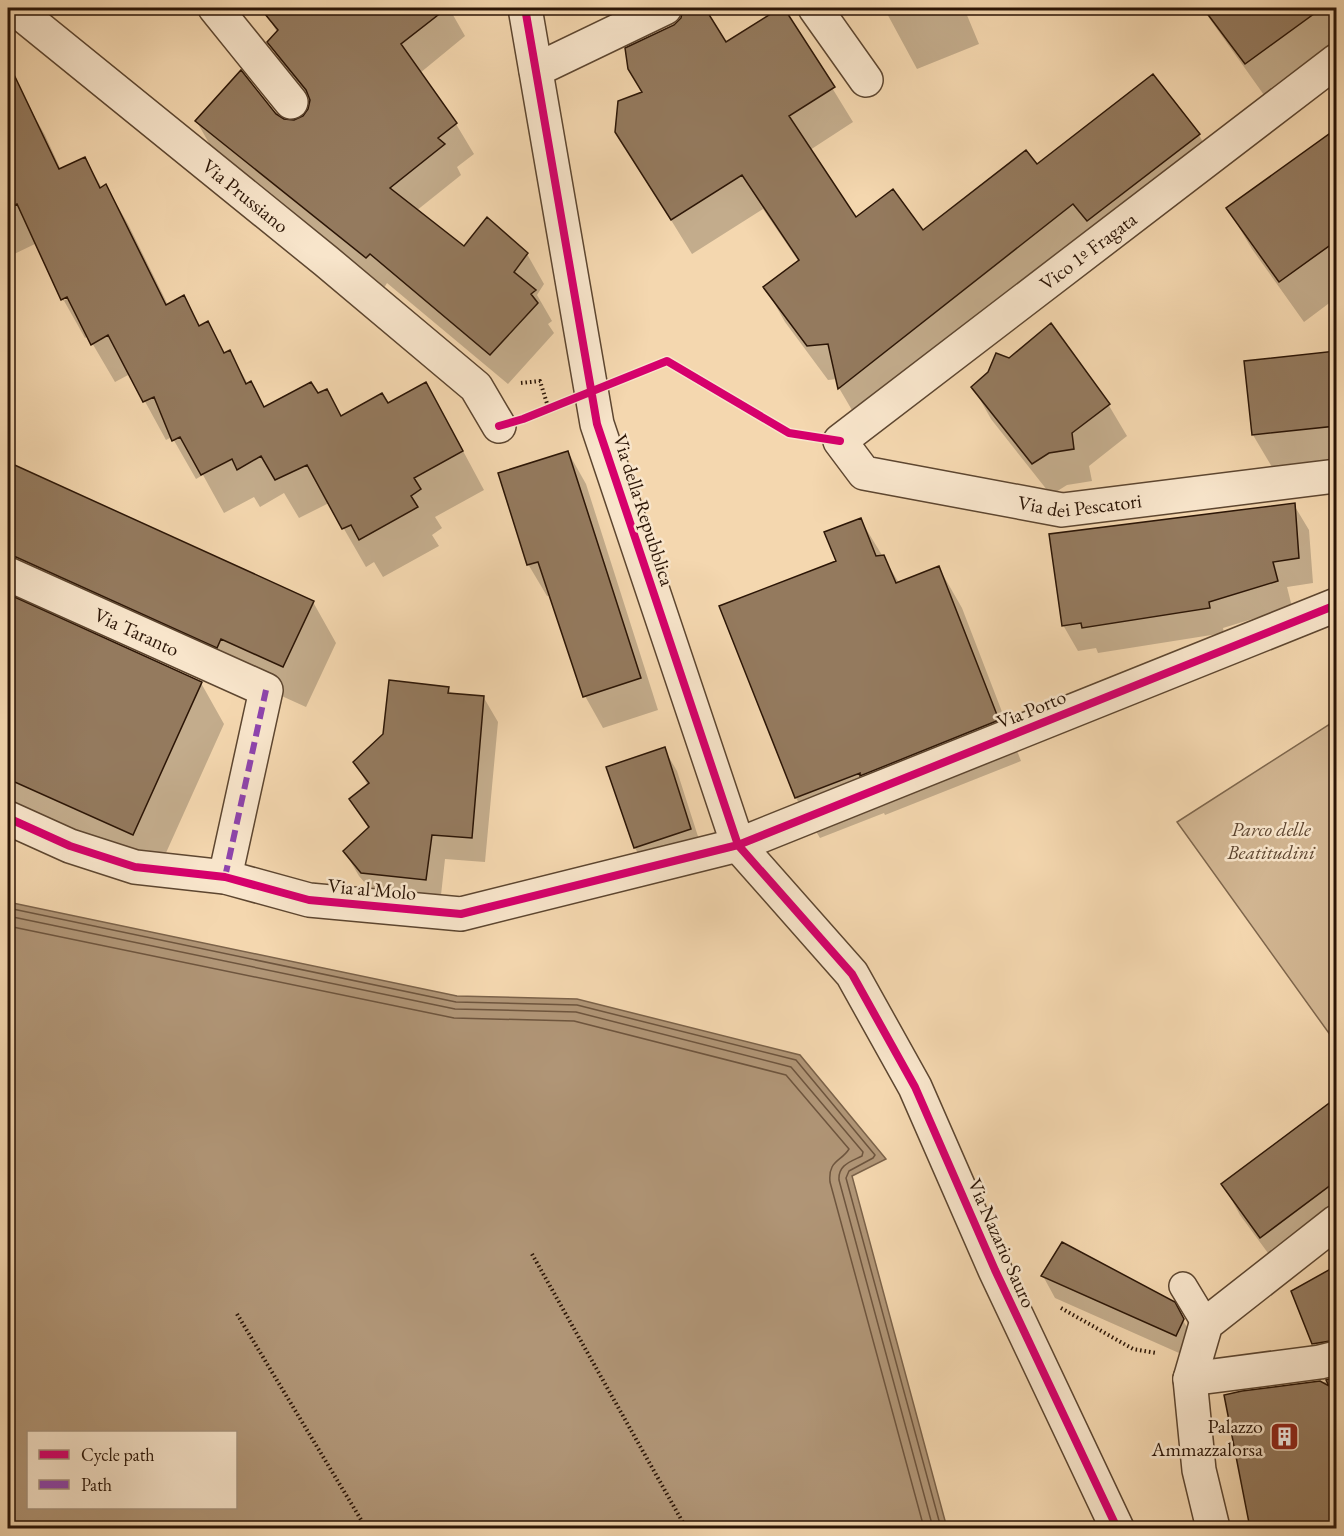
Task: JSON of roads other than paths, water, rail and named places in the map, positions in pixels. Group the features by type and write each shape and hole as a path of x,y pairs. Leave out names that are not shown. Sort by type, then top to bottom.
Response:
{"street":[{"name":"Via Prussiano","path":"14,8 326,261 476,387 499,426"},
{"path":"215,8 291,102"},
{"name":"Via della Repubblica","path":"525,8 597,424 738,845 852,974"},
{"path":"536,70 665,8"},
{"path":"815,8 866,80"},
{"name":"Vico 1º Fragata","path":"840,441 1336,61"},
{"name":"Via dei Pescatori","path":"840,441 864,473 1062,510 1336,476"},
{"name":"Via Taranto","path":"8,574 266,690 225,877"},
{"name":"Via Porto","path":"738,845 1336,605"},
{"name":"Via al Molo","path":"8,818 70,846 135,867 225,877 309,900 461,914 738,845"},
{"name":"Via Nazario Sauro","path":"852,974 915,1087 995,1270 1117,1528"},
{"path":"1213,1528 1198,1470 1190,1379 1206,1324 1336,1222"},
{"path":"1190,1379 1336,1358"}],"lane":[{"path":"1183,1286 1206,1324"}],"water":[{"path":"8,902 457,996 577,999 800,1055 886,1159 852,1176 947,1528 8,1528"}],"place":[{"name":"Palazzo Ammazzalorsa","path":"1284,1437"}],"park label":[{"name":"Parco delle Beatitudini","path":"1271,840"}]}
